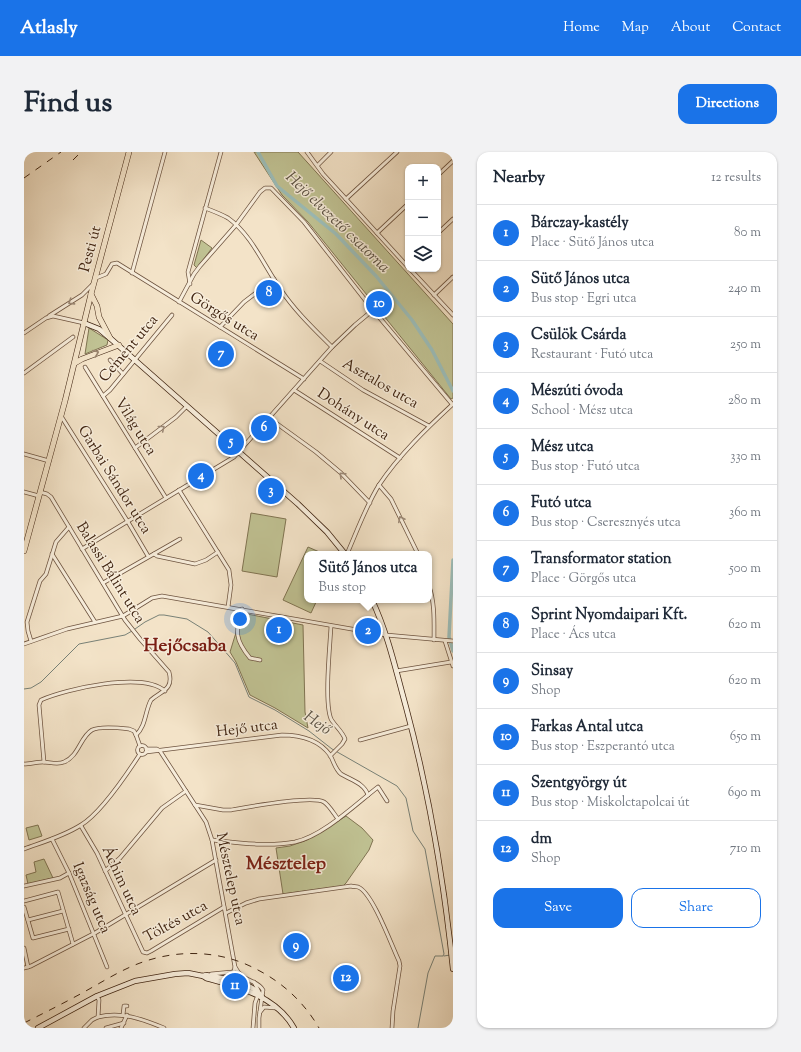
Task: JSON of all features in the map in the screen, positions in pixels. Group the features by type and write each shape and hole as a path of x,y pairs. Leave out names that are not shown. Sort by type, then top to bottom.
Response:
{"main road":[{"name":"Pesti út","path":"24,551 76,363 84,323 129,152"},
{"path":"92,294 99,317 110,338"},
{"path":"84,323 100,329 316,521 343,551"},
{"path":"76,363 82,359 118,345"},
{"path":"373,603 386,635 411,726 426,791 440,868 453,969"},
{"path":"38,1028 96,996 123,985 148,978 188,973 238,983 277,1008 287,1017 294,1028"},
{"path":"205,976 206,978 229,984 259,996"}],"street":[{"path":"132,273 165,152"},
{"path":"190,284 188,272 221,152"},
{"path":"307,152 318,165 323,174 405,264"},
{"path":"318,165 331,152"},
{"path":"346,200 397,152"},
{"path":"441,172 453,161"},
{"path":"179,302 200,266 236,225 260,192 265,188 271,188 304,222 373,310 453,404 429,426 400,458 379,485 347,551"},
{"path":"377,233 405,207"},
{"path":"205,208 219,214 236,225 248,238 293,306 332,347"},
{"path":"441,230 453,219"},
{"name":"Görgős utca","path":"95,281 106,274 112,264 117,264 304,379"},
{"path":"413,272 453,315"},
{"path":"434,295 453,277"},
{"path":"220,328 244,302 274,279"},
{"path":"24,333 82,295 95,281"},
{"path":"82,550 234,457 332,347 373,310"},
{"name":"Cement utca","path":"103,396 124,374 172,315"},
{"path":"46,318 58,317 84,323"},
{"path":"24,373 73,337"},
{"path":"110,360 124,374"},
{"name":"Asztalos utca","path":"320,361 363,390 429,426"},
{"name":"Világ utca","path":"85,367 166,498"},
{"name":"Dohány utca","path":"294,390 400,458"},
{"path":"135,448 176,417 187,406"},
{"name":"Garbai Sándor utca","path":"62,416 148,556"},
{"path":"269,418 316,452 341,473 370,503"},
{"path":"24,454 49,461"},
{"path":"379,485 391,499 417,551"},
{"path":"179,490 218,552 230,575 231,585 228,607"},
{"path":"24,492 40,494"},
{"name":"Balassi Bálint utca","path":"40,494 51,497 130,627 169,672 170,683 165,691"},
{"path":"31,641 27,622 40,581 46,574 56,542 69,527"},
{"path":"103,583 180,539"},
{"path":"154,554 195,564 206,560 218,552"},
{"path":"52,554 95,622"},
{"path":"24,644 67,629 123,616 152,598 162,596 386,635 453,641"},
{"path":"432,601 434,640"},
{"path":"242,610 237,631 240,644 250,658 260,660"},
{"path":"331,626 328,700 331,718 345,739 332,754"},
{"path":"445,641 453,666"},
{"path":"396,671 451,662"},
{"path":"44,762 40,705 41,700 72,689 131,682 156,685 165,691 151,700 139,733 136,735"},
{"path":"360,740 411,726"},
{"path":"24,764 44,762 63,763 70,759 76,752 88,733 93,729 100,728 129,729 134,731 140,746 138,750 140,754"},
{"name":"Hejő utca","path":"146,750 160,751 282,735 296,735 310,739 332,754 336,769 341,774 364,788 368,795"},
{"path":"24,849 52,839 81,826 92,817 110,796 140,754 143,754 146,750 143,746 140,746"},
{"name":"Mésztelep utca","path":"160,751 206,822 212,840 235,967"},
{"path":"212,840 248,844 282,844 297,841 313,835 338,819 378,787 387,801"},
{"path":"105,871 120,858 162,808 186,791"},
{"path":"195,805 231,810 297,800 317,799 325,802 338,819"},
{"name":"Áchim utca","path":"81,826 97,853 140,946"},
{"name":"Igazság utca","path":"52,839 69,874 107,967"},
{"path":"24,948 26,968 125,916 216,860"},
{"path":"26,886 60,878 69,874"},
{"path":"226,913 246,903 259,899 351,886 358,887 363,891 374,906 399,961 400,966 392,1028"},
{"path":"24,901 58,892 73,944"},
{"path":"24,907 33,938 69,929"},
{"name":"Töltés utca","path":"140,946 143,952 147,953 224,907"},
{"path":"28,920 63,911"},
{"path":"205,976 232,972 234,971 235,967 240,975 261,987 263,990 259,996 253,1017 253,1028"},
{"path":"96,996 99,1000 98,1017"},
{"path":"259,996 259,1028"},
{"path":"123,1015 124,1006 127,1006"},
{"path":"260,1012 264,1007 269,1006 277,1008"},
{"path":"84,1028 92,1020 98,1017 123,1015 127,1015 154,1026 164,1028"},
{"path":"121,1028 127,1015"},
{"path":"106,1028 124,1023"}],"green space":[{"path":"254,152 298,152 453,324 453,398 451,399 308,222 282,195"},
{"path":"201,240 212,248 197,268 194,265"},
{"path":"89,328 108,340 107,345 85,354"},
{"path":"251,513 286,519 277,577 242,571"},
{"path":"308,547 317,551 306,551"},
{"path":"304,555 304,603 316,603 311,613 283,600"},
{"path":"242,613 303,625 305,712 308,728 250,695 236,662 230,652"},
{"path":"346,816 362,828 373,840 369,850 346,883 343,886 283,894 276,848 290,846 307,840"},
{"path":"38,825 42,836 29,840 26,828"},
{"path":"44,859 53,878 28,884 26,875 36,872 34,862"}],"waterway":[{"name":"Hejő elvezető csatorna","path":"258,152 277,186 336,234 376,276 412,320 432,350 453,391"},
{"name":"Hejő elvezető csatorna","path":"453,560 449,637 453,651"},
{"name":"Hejő","path":"135,629 159,615 164,615 187,619 208,632 235,663 249,697 275,710 309,731 332,749 397,786 406,798 413,831 425,849 444,954 443,956 435,956 428,973 418,1028"},
{"name":"Hejő","path":"24,689 31,688 41,682 79,644 125,635 132,631"},
{"name":"Hejő","path":"444,956 450,955"}],"railway":[{"path":"24,178 61,152"},
{"path":"73,160 81,152"},
{"path":"24,1023 140,963 169,955 199,954 228,958 266,974 299,1001 319,1028"}],"place":[{"name":"Sprint Nyomdaipari Kft.","path":"269,293"},
{"name":"Farkas Antal utca","path":"379,304"},
{"name":"Transformator station","path":"221,354"},
{"name":"Futó utca","path":"264,428"},
{"name":"Mész utca","path":"231,442"},
{"name":"Mészúti óvoda","path":"201,476"},
{"name":"Csülök Csárda","path":"271,491"},
{"name":"Bárczay-kastély","path":"279,630"},
{"name":"Sütő János utca","path":"368,631"},
{"name":"Sinsay","path":"296,946"},
{"name":"dm","path":"346,978"},
{"name":"Szentgyörgy út","path":"235,986"}],"district":[{"name":"Hejőcsaba","path":"185,646"},
{"name":"Mésztelep","path":"286,864"}]}
